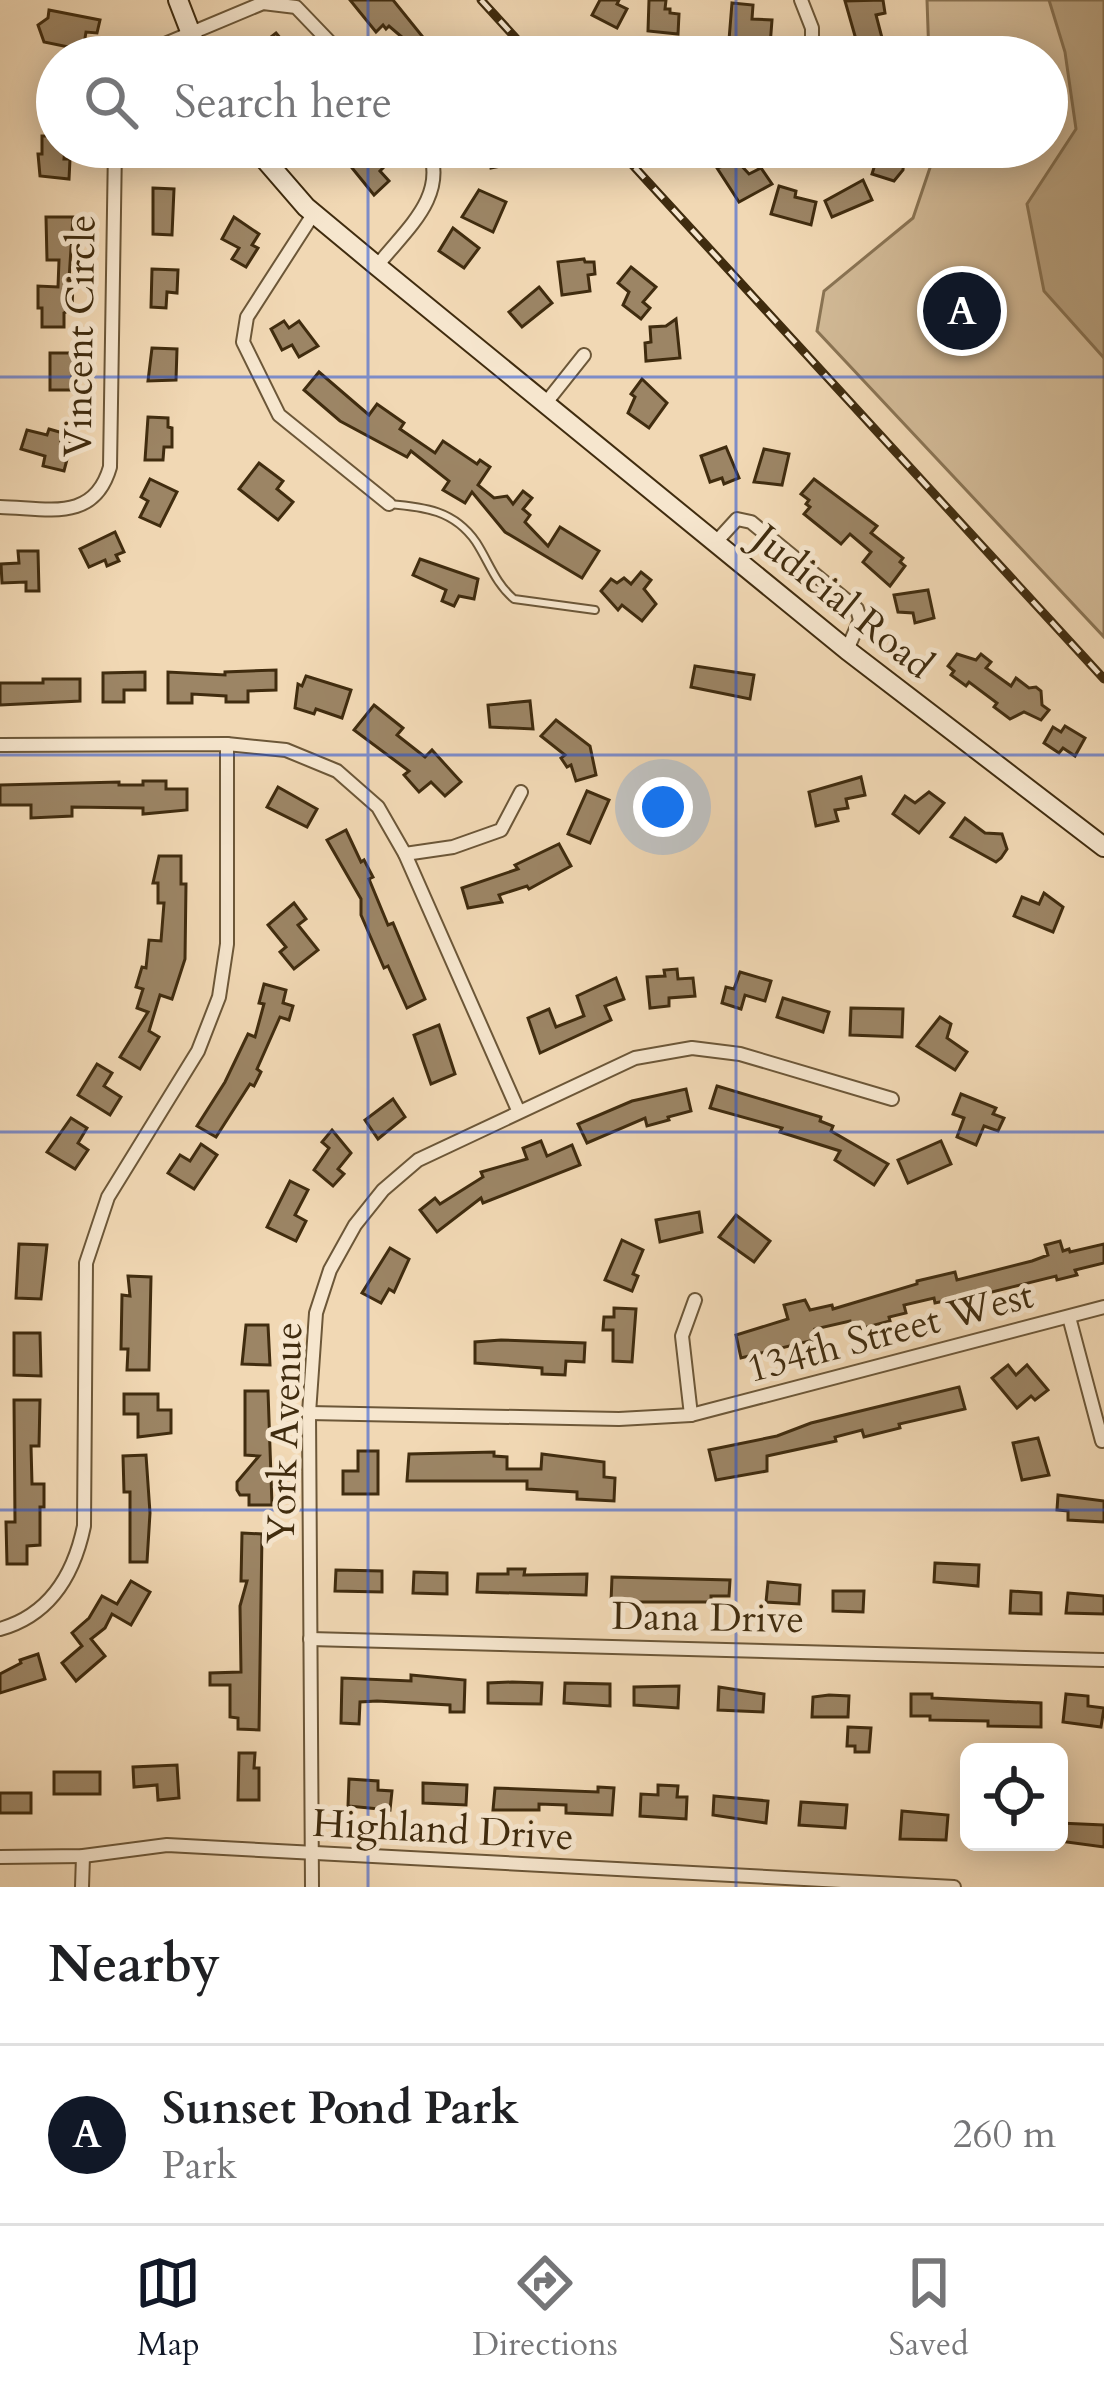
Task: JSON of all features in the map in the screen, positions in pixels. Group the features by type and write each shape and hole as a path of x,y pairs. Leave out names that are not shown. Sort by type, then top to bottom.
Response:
{"street":[{"path":"178,0 191,36"},
{"path":"801,0 812,36"},
{"path":"180,36 262,3 296,7 324,36"},
{"name":"Vincent Circle","path":"0,507 72,508 90,502 103,490 110,467 115,168"},
{"name":"Judicial Road","path":"273,168 314,213 545,404 848,650 1104,847"},
{"path":"377,266 434,193 436,168"},
{"path":"314,213 247,317 243,342 280,415 389,504"},
{"path":"545,404 584,356"},
{"path":"716,542 737,519 752,522 857,609 860,620 848,650"},
{"path":"4,1629 49,1603 76,1563 84,1526 86,1263 109,1197 198,1051 219,998 227,944 227,744"},
{"path":"0,745 227,744 286,750 337,771 378,807 405,854 518,1110"},
{"path":"405,854 453,847 501,830 521,792"},
{"name":"York Avenue","path":"312,1887 309,1413 316,1313 331,1270 355,1226 383,1190 418,1160 635,1058 692,1048 740,1054 892,1100"},
{"name":"134th Street West","path":"692,1414 682,1336 695,1300"},
{"name":"134th Street West","path":"309,1413 619,1419 692,1414 1104,1307"},
{"path":"1069,1317 1102,1442"},
{"name":"Dana Drive","path":"310,1639 1104,1660"},
{"name":"Highland Drive","path":"0,1857 83,1856 167,1845 954,1887"},
{"path":"82,1887 83,1856"}],"lane":[{"path":"389,504 432,508 455,520 475,540 495,578 514,599 595,610"}],"shaded area":[{"path":"927,0 1104,0 1104,637 817,331 824,291 913,218 930,168 1068,168 1068,36 928,36"},
{"path":"1049,0 1104,0 1104,358 1044,291 1027,204 1051,168 1068,168 1068,141 1076,129 1068,36 1060,36"}],"building":[{"path":"350,0 393,0 422,36 401,36 383,25 376,32"},
{"path":"600,0 619,0 617,4 627,9 617,28 592,15"},
{"path":"649,0 666,0 665,9 679,14 678,34 648,31"},
{"path":"883,0 885,13 876,15 882,36 855,36 845,1"},
{"path":"732,3 753,5 752,19 772,20 771,36 729,36"},
{"path":"49,10 100,20 97,33 42,36 38,25 48,18"},
{"path":"39,168 70,168 69,179 40,176"},
{"path":"352,168 383,168 380,171 389,181 374,195"},
{"path":"717,168 743,168 749,174 761,168 772,184 739,202"},
{"path":"874,168 903,168 894,181 872,174"},
{"path":"863,180 872,200 832,217 825,201"},
{"path":"779,186 796,191 795,197 816,202 811,225 771,214"},
{"path":"153,188 174,189 172,235 153,234"},
{"path":"479,190 506,202 493,232 462,217"},
{"path":"46,217 73,217 72,309 64,313 64,327 42,327 42,308 38,308 38,286 58,287 59,260 47,260"},
{"path":"234,217 259,234 252,245 258,248 246,267 232,259 239,248 222,239"},
{"path":"453,228 479,248 464,268 439,251"},
{"path":"558,262 594,262 595,274 588,275 590,291 562,295"},
{"path":"631,267 656,287 643,302 650,308 641,319 623,305 629,292 618,283"},
{"path":"152,269 178,270 177,293 167,292 166,308 151,307"},
{"path":"539,287 552,303 522,327 509,312"},
{"path":"676,319 680,358 646,361 650,327 666,326"},
{"path":"284,321 289,328 299,321 318,346 299,357 292,345 282,350 271,329"},
{"path":"152,348 177,349 176,380 148,381"},
{"path":"50,353 74,353 71,390 50,390"},
{"path":"319,372 369,415 377,404 404,423 400,429 435,453 443,441 477,464 480,460 490,467 478,485 494,498 507,496 513,504 523,491 532,498 523,509 530,515 525,522 548,546 560,527 599,551 582,578 505,532 472,492 465,503 443,490 449,481 411,451 407,457 340,421 304,390"},
{"path":"642,379 667,403 649,428 628,413 635,397 631,394"},
{"path":"148,417 168,418 172,428 172,447 164,447 163,460 145,460"},
{"path":"49,429 63,433 61,441 71,444 64,471 43,466 45,456 21,449 27,430 47,435"},
{"path":"726,447 739,478 724,484 722,478 710,482 701,456"},
{"path":"764,449 789,454 782,485 754,482"},
{"path":"259,463 283,481 277,489 293,502 278,520 239,489"},
{"path":"150,479 177,492 160,526 140,517 148,501 141,497"},
{"path":"814,479 877,526 871,533 903,558 900,562 905,566 890,586 863,562 871,552 850,534 841,544 804,514 809,500 801,494"},
{"path":"115,532 124,552 116,555 119,561 107,566 105,560 89,567 80,549"},
{"path":"18,551 38,551 39,591 26,591 26,582 2,583 1,564 19,563"},
{"path":"420,559 478,579 474,599 459,596 454,606 442,601 446,590 413,575"},
{"path":"641,572 651,580 644,589 656,604 642,621 622,605 618,610 601,591 611,579 617,583 624,578 631,584"},
{"path":"928,590 934,618 915,623 913,613 898,612 894,595"},
{"path":"957,654 976,660 981,654 991,662 986,668 1011,686 1016,678 1029,688 1036,687 1042,705 1049,710 1041,720 1024,712 1010,719 969,682 966,686 951,675 954,671 948,666"},
{"path":"695,666 754,675 750,699 691,687"},
{"path":"276,670 276,690 248,691 248,702 192,694 192,703 168,703 168,672 225,675"},
{"path":"145,672 145,690 124,690 124,702 103,702 103,673"},
{"path":"306,676 351,690 342,718 295,708 298,684 302,686"},
{"path":"43,679 80,679 80,701 0,705 0,683 43,683"},
{"path":"530,701 533,729 490,727 488,705"},
{"path":"374,705 403,728 397,735 425,757 432,750 461,782 445,796 431,782 419,792 404,775 409,771 354,730"},
{"path":"556,720 590,746 596,775 576,781 571,765 567,767 561,758 565,755 541,736"},
{"path":"1065,726 1085,738 1075,756 1044,743 1053,727 1061,732"},
{"path":"861,777 865,795 846,799 848,808 835,810 838,821 816,826 809,792"},
{"path":"143,781 166,781 166,789 187,789 187,810 143,814 143,808 72,807 72,816 31,818 31,805 0,805 0,785 143,785"},
{"path":"278,787 317,809 307,827 267,807"},
{"path":"587,791 609,800 590,843 568,834"},
{"path":"929,792 944,803 919,833 893,814 905,796 915,803"},
{"path":"965,818 985,833 1002,834 1007,849 996,862 951,837"},
{"path":"346,830 373,877 369,879 388,925 393,923 425,999 407,1008 361,915 361,899 327,840"},
{"path":"559,844 571,866 529,889 499,895 502,902 468,908 462,888 518,869 515,865"},
{"path":"159,856 181,856 181,884 186,884 185,959 172,999 160,995 149,1031 159,1037 140,1069 120,1057 148,1012 137,1008 143,989 136,987 142,967 146,968 149,940 161,941 164,903 158,903 158,883 153,883"},
{"path":"1044,893 1063,907 1053,932 1014,916 1022,897 1039,904"},
{"path":"294,903 306,919 298,925 318,950 294,969 280,952 286,947 268,925"},
{"path":"677,969 678,979 693,978 695,996 669,998 669,1006 650,1008 647,977 665,976 664,970"},
{"path":"740,972 771,981 765,1001 745,995 741,1009 722,1003 726,987 734,989"},
{"path":"616,978 624,999 605,1006 611,1020 540,1053 528,1018 549,1009 556,1027 584,1016 577,996"},
{"path":"264,984 286,990 283,1003 293,1006 289,1020 280,1017 254,1086 250,1084 216,1137 197,1126 248,1034 255,1037"},
{"path":"783,998 829,1012 823,1032 777,1017"},
{"path":"851,1008 903,1009 902,1037 850,1035"},
{"path":"940,1017 951,1024 947,1038 967,1052 955,1070 917,1046"},
{"path":"439,1025 455,1074 431,1084 414,1035"},
{"path":"97,1064 112,1073 104,1086 121,1097 110,1115 78,1095"},
{"path":"717,1086 821,1117 820,1121 833,1126 831,1131 888,1164 874,1185 835,1160 840,1151 780,1132 782,1128 710,1108"},
{"path":"686,1089 691,1111 669,1120 647,1126 645,1118 587,1143 578,1124 632,1101"},
{"path":"961,1094 996,1108 993,1114 1004,1118 998,1131 984,1126 976,1145 957,1137 964,1118 953,1114"},
{"path":"393,1099 405,1117 378,1139 365,1120"},
{"path":"71,1118 87,1128 78,1143 88,1150 75,1169 47,1152"},
{"path":"332,1130 351,1153 338,1169 344,1174 333,1186 314,1170 329,1148 322,1142"},
{"path":"541,1141 547,1156 572,1145 580,1165 483,1203 481,1198 437,1232 420,1210 435,1198 440,1204 483,1177 481,1172 527,1159 523,1148"},
{"path":"941,1141 951,1164 908,1183 898,1160"},
{"path":"201,1144 217,1155 194,1189 168,1173 180,1155 190,1161"},
{"path":"290,1181 308,1190 295,1215 306,1221 296,1241 267,1227"},
{"path":"699,1212 702,1232 660,1242 656,1220"},
{"path":"736,1215 770,1241 754,1262 719,1237"},
{"path":"622,1240 643,1250 632,1291 605,1280"},
{"path":"1060,1241 1063,1251 1070,1252 1104,1244 1104,1263 1075,1270 1077,1275 944,1304 935,1303 934,1298 904,1305 906,1313 889,1317 890,1321 852,1331 850,1321 815,1329 818,1339 741,1358 736,1335 788,1319 784,1305 805,1300 810,1310 832,1305 833,1309 917,1281 955,1272 957,1280 1032,1261 1048,1255 1045,1245"},
{"path":"19,1244 47,1245 41,1299 16,1298"},
{"path":"390,1248 409,1259 394,1292 389,1289 381,1303 362,1293"},
{"path":"128,1276 151,1277 149,1370 127,1370 128,1349 121,1349 122,1295 130,1296"},
{"path":"614,1308 636,1309 632,1362 613,1361 613,1330 603,1330 604,1317 614,1317"},
{"path":"246,1325 268,1325 270,1365 242,1364"},
{"path":"14,1333 40,1333 41,1376 14,1375"},
{"path":"475,1342 585,1343 584,1362 566,1361 565,1375 542,1374 542,1368 475,1363"},
{"path":"1008,1365 1016,1375 1027,1365 1048,1390 1017,1408 992,1378"},
{"path":"959,1387 965,1409 864,1437 862,1430 835,1437 836,1441 767,1456 767,1471 716,1480 709,1450"},
{"path":"245,1391 268,1391 272,1505 249,1505 249,1495 237,1490 237,1482 259,1456 245,1455"},
{"path":"124,1394 158,1394 158,1410 171,1410 171,1433 138,1437 138,1414 124,1414"},
{"path":"14,1400 40,1400 39,1446 31,1446 32,1484 44,1484 44,1507 40,1507 40,1545 27,1546 27,1564 7,1564 6,1522 15,1522"},
{"path":"1038,1438 1049,1475 1022,1480 1013,1443"},
{"path":"358,1451 378,1451 378,1494 343,1494 343,1471 358,1471"},
{"path":"494,1452 494,1456 507,1457 507,1469 541,1469 542,1454 604,1462 604,1477 615,1478 614,1501 577,1499 577,1492 527,1489 527,1481 407,1481 409,1454"},
{"path":"146,1455 147,1562 130,1562 130,1492 124,1492 123,1456"},
{"path":"1058,1495 1104,1501 1104,1522 1068,1520 1068,1511 1057,1510"},
{"path":"242,1533 262,1534 259,1730 238,1729 238,1718 230,1717 230,1685 210,1685 210,1673 241,1672 240,1606 247,1581 241,1581"},
{"path":"935,1563 979,1565 978,1586 934,1582"},
{"path":"508,1569 525,1569 524,1575 587,1574 586,1595 477,1592 478,1574 508,1574"},
{"path":"336,1570 382,1571 382,1592 335,1591"},
{"path":"414,1572 447,1573 447,1594 413,1593"},
{"path":"612,1577 730,1580 729,1596 711,1596 711,1602 611,1602"},
{"path":"131,1581 150,1592 131,1625 112,1614 105,1628 91,1639 105,1656 76,1681 62,1663 82,1646 72,1633 89,1618 102,1596 117,1604"},
{"path":"768,1582 800,1585 799,1604 766,1602"},
{"path":"833,1591 864,1591 863,1612 833,1611"},
{"path":"1011,1591 1041,1593 1041,1614 1010,1613"},
{"path":"1068,1593 1104,1596 1104,1614 1066,1613"},
{"path":"38,1654 45,1679 0,1693 0,1674"},
{"path":"411,1675 465,1680 464,1712 450,1712 450,1705 360,1702 359,1724 341,1723 342,1678 411,1681"},
{"path":"488,1683 542,1683 541,1704 488,1703"},
{"path":"565,1683 610,1684 610,1706 564,1703"},
{"path":"679,1686 678,1708 634,1705 634,1687"},
{"path":"719,1687 764,1694 763,1712 718,1710"},
{"path":"911,1694 1041,1703 1041,1727 911,1716"},
{"path":"1066,1694 1088,1696 1088,1706 1104,1708 1101,1727 1063,1722"},
{"path":"849,1696 848,1717 812,1717 813,1697"},
{"path":"848,1727 871,1728 869,1752 855,1752 855,1746 847,1746"},
{"path":"239,1753 255,1753 259,1800 238,1800"},
{"path":"177,1765 179,1798 158,1800 157,1785 134,1787 133,1767"},
{"path":"54,1772 100,1772 100,1794 54,1794"},
{"path":"349,1779 378,1781 378,1790 392,1791 390,1810 348,1806"},
{"path":"423,1783 467,1785 466,1805 423,1803"},
{"path":"658,1785 678,1786 677,1797 687,1797 686,1819 640,1816 641,1794 658,1795"},
{"path":"598,1787 614,1788 612,1815 566,1813 566,1805 493,1810 495,1788 598,1792"},
{"path":"0,1793 31,1793 31,1813 0,1813"},
{"path":"714,1796 768,1801 766,1823 713,1815"},
{"path":"801,1802 847,1805 845,1828 799,1825"},
{"path":"902,1811 948,1815 946,1840 900,1839"},
{"path":"1068,1823 1104,1825 1104,1847 1068,1842"}],"railway":[{"path":"481,0 514,36"},
{"path":"635,168 1104,679"}],"place":[{"name":"Sunset Pond Park","path":"962,311"}]}
